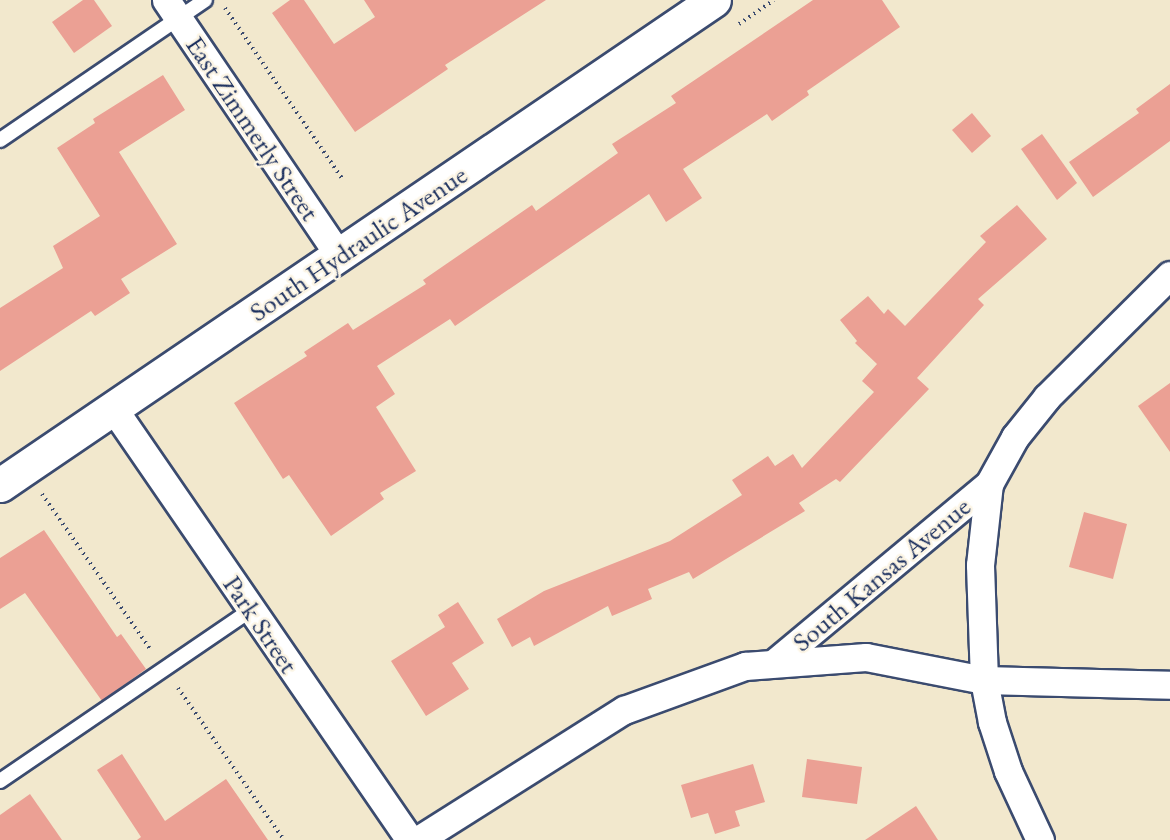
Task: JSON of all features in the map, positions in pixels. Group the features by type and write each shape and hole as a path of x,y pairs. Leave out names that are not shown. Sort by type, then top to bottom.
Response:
{"street":[{"name":"South Hydraulic Avenue","path":"0,484 714,0"},
{"name":"East Zimmerly Street","path":"172,9 339,256"},
{"path":"1040,840 1008,771 992,722 984,680 980,565 988,484 1015,437 1047,397 1170,275"},
{"name":"Park Street","path":"113,408 410,840"},
{"name":"South Kansas Avenue","path":"774,663 988,484"},
{"name":"South Kansas Avenue","path":"418,840 624,710 719,674 774,663 866,657 984,680 1170,685"}],"lane":[{"path":"0,140 172,9 205,0"},
{"path":"0,781 251,610"}],"path":[{"path":"220,0 343,180"}],"building":[{"path":"83,0 94,0 112,26 74,53 52,22"},
{"path":"290,0 304,0 334,44 375,17 364,0 546,0 445,65 448,69 355,132 272,13"},
{"path":"813,0 882,0 900,27 807,91 809,95 772,121 767,114 683,169 702,198 666,222 649,194 455,326 450,319 377,366 395,394 376,407 416,471 380,493 384,499 331,536 289,475 283,479 234,403 307,356 304,352 348,323 353,330 426,284 423,280 532,205 536,211 618,153 612,144 676,103 671,96"},
{"path":"163,75 185,110 119,152 177,244 121,279 130,293 95,316 91,311 0,371 0,308 63,268 53,246 100,216 57,148 95,123 93,119"},
{"path":"1170,84 1170,141 1093,197 1069,162 1139,113 1136,109"},
{"path":"972,113 991,136 972,153 952,130"},
{"path":"1042,134 1077,183 1057,200 1021,149"},
{"path":"1017,205 1047,239 978,299 984,305 917,378 929,389 840,482 836,479 799,503 805,511 693,579 689,572 648,589 652,599 612,616 608,606 534,646 530,637 512,647 497,619 544,591 670,541 742,495 732,480 768,456 775,466 793,454 802,468 874,392 862,381 877,364 855,343 857,341 840,320 868,296 884,314 888,309 905,326 986,242 980,236"},
{"path":"1170,383 1170,452 1138,406"},
{"path":"1084,512 1127,524 1113,579 1069,567"},
{"path":"44,530 117,637 121,634 146,669 102,701 25,593 0,609 0,558"},
{"path":"458,602 484,643 452,663 469,689 426,716 391,661 445,627 438,615"},
{"path":"122,754 165,821 226,779 268,840 137,840 141,837 97,770"},
{"path":"807,759 862,767 857,804 802,797"},
{"path":"753,764 765,802 735,811 740,826 715,834 708,813 691,818 681,785"},
{"path":"30,794 62,840 0,840 0,815"},
{"path":"916,806 938,840 865,840"}]}
